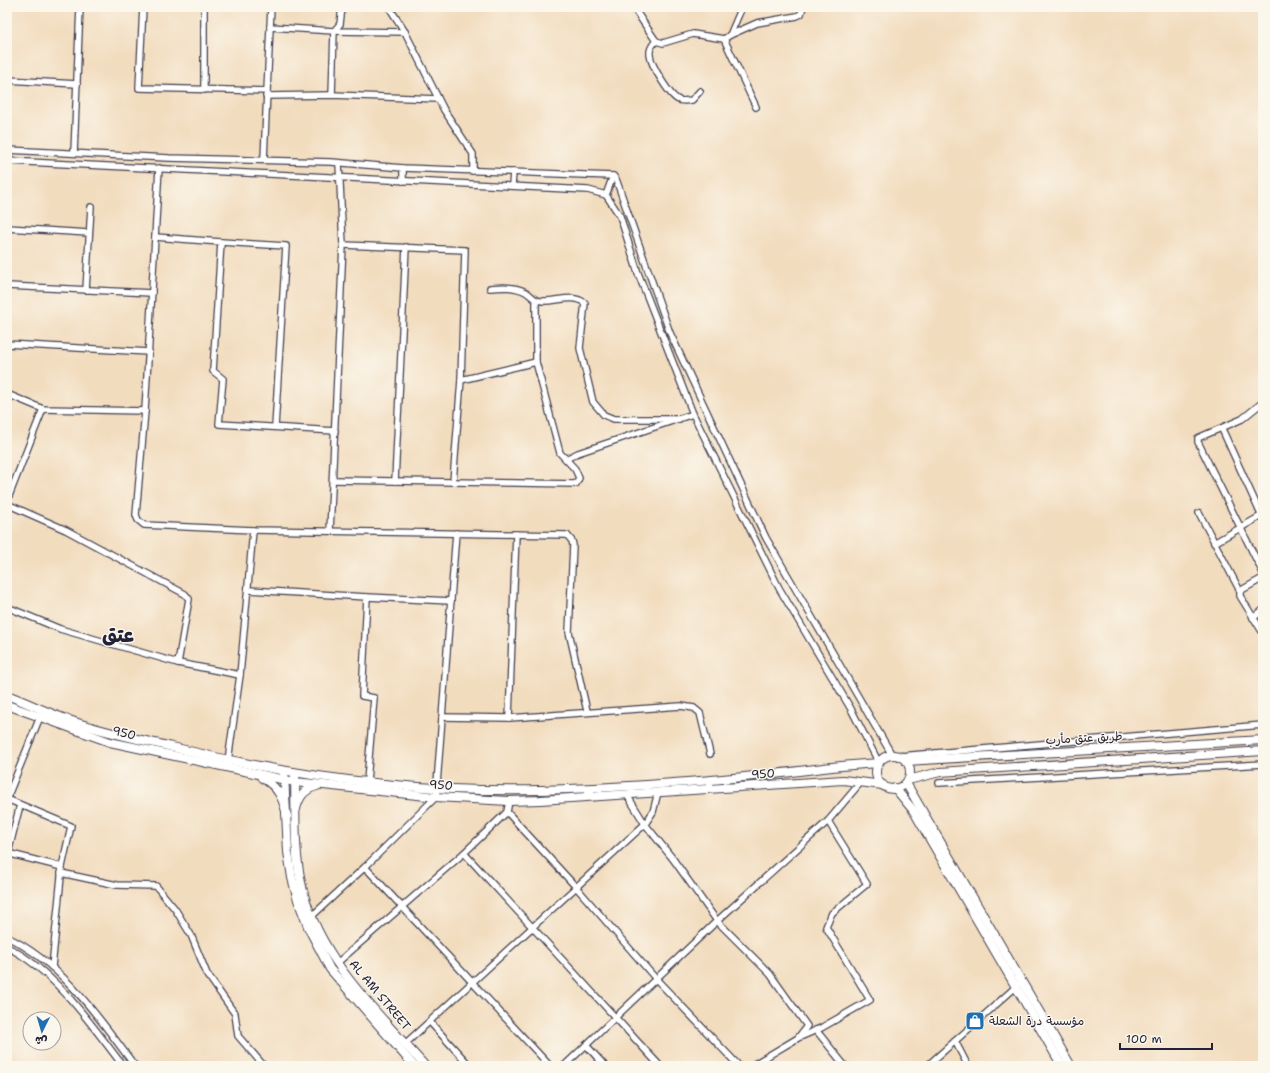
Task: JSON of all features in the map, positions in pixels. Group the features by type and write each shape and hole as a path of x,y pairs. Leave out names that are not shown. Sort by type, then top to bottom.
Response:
{"main road":[{"name":"950","path":"7,695 84,725 284,776 295,782 324,786 436,797 509,801 627,795 843,780 883,785"},
{"name":"950","path":"7,705 110,742 256,775 284,776 295,773 367,782 437,787 542,790 626,786 754,776 879,763"},
{"name":"طريق عتق مأرب","path":"900,757 1263,740"},
{"name":"طريق عتق مأرب","path":"907,782 940,772 1263,751"},
{"path":"1062,1066 1019,984 907,782 910,768 900,757 884,757 879,763 877,775 883,785 895,788 913,810 1019,984 1071,1066"},
{"name":"AL AM STREET","path":"295,773 298,863 303,892 322,939 350,980 425,1066"},
{"path":"256,775 268,781 278,791 285,803 287,816"},
{"name":"AL AM STREET","path":"284,776 288,852 292,878 298,900 317,946 330,969 411,1065"},
{"path":"895,788 907,782"},
{"path":"296,808 298,801 308,789 324,786"},
{"path":"626,786 627,795"}],"street":[{"path":"74,153 80,7"},
{"path":"143,7 139,88 438,99"},
{"path":"204,7 204,90"},
{"path":"264,159 271,7"},
{"path":"332,95 334,31 340,24 342,7"},
{"path":"389,7 405,32 438,99 472,154 473,170"},
{"path":"633,7 656,41 663,43 693,34 724,39 757,23 797,16 801,14 803,7"},
{"path":"730,35 742,7"},
{"path":"270,27 334,31 405,32"},
{"path":"724,39 756,108"},
{"path":"656,41 651,48 650,55 653,65 672,95 680,101 692,100 700,92"},
{"path":"7,80 76,84"},
{"path":"7,150 151,157 264,159 403,168 613,176 616,178 621,188 670,333 766,538 900,757 1263,725"},
{"path":"151,157 156,168 155,236 145,411 136,515 140,523 253,530 567,536 572,541 569,632 587,711"},
{"path":"7,161 588,190 606,195 620,216 638,273 690,404 692,414 780,588 851,709 879,763"},
{"path":"330,531 343,245 341,177 339,163"},
{"path":"403,168 403,180"},
{"path":"512,186 513,172"},
{"path":"606,195 613,176"},
{"path":"86,290 91,207"},
{"path":"7,228 90,234"},
{"path":"155,236 286,246 275,427"},
{"path":"221,242 213,371 223,379 219,424 335,431"},
{"path":"343,245 465,250 461,380 453,482"},
{"path":"394,480 406,247"},
{"path":"7,286 152,293"},
{"path":"490,288 511,287 525,292 536,300 569,298 585,303 580,348 593,402 604,415 614,419 679,420"},
{"path":"332,480 576,484 579,478 575,469 560,453 536,362 536,300"},
{"path":"7,344 149,352"},
{"path":"461,380 536,362"},
{"path":"7,394 43,409 145,411"},
{"path":"690,404 701,400"},
{"path":"1263,402 1242,419 1222,429 1198,438 1198,442 1239,528 1263,573"},
{"path":"43,409 7,503 66,530 185,594 189,599 178,663"},
{"path":"566,459 578,453 679,420 692,414"},
{"path":"1214,543 1239,528 1262,518 1222,429"},
{"path":"1199,513 1240,591 1240,596 1263,633"},
{"path":"228,761 240,676 253,530"},
{"path":"312,916 365,867 436,797 456,533"},
{"path":"509,718 516,534"},
{"path":"1240,591 1263,578"},
{"path":"248,590 450,601"},
{"path":"367,597 362,696 374,698 367,782"},
{"path":"7,607 60,629 178,663 240,676"},
{"path":"1253,618 1263,610"},
{"path":"442,717 509,718 587,711 681,706 694,708 700,713 710,754"},
{"path":"40,717 7,799 71,826 61,870 52,967"},
{"path":"939,783 1263,764"},
{"path":"564,1066 717,921 828,821 861,782"},
{"path":"406,1043 645,824 653,812 658,792"},
{"path":"627,795 645,824 673,859 717,921 770,974 807,1026 798,1038"},
{"path":"337,963 464,853 507,812 509,801"},
{"path":"20,805 7,854 117,885 156,886 179,915 191,935 206,974 235,1014 238,1036 264,1066"},
{"path":"507,812 576,887 656,979 739,1066"},
{"path":"751,1066 798,1038 816,1030 870,1000 826,927 832,913 867,884 828,821"},
{"path":"464,853 660,1066"},
{"path":"365,867 550,1066"},
{"path":"7,937 52,967 66,980 135,1066"},
{"path":"7,947 38,969 57,985 98,1033 123,1066"},
{"path":"927,1066 1019,984"},
{"path":"430,1022 470,1066"},
{"path":"816,1030 845,1066"},
{"path":"955,1041 968,1066"},
{"path":"586,1045 605,1066"}],"place":[{"name":"مؤسسة درة الشعلة","path":"975,1021"}],"district":[{"name":"عتق","path":"118,635"}]}
